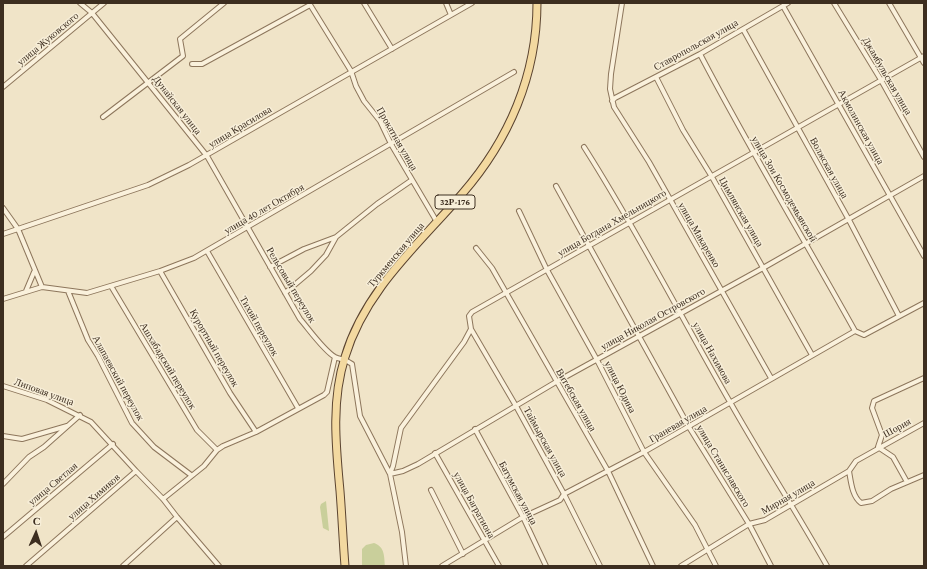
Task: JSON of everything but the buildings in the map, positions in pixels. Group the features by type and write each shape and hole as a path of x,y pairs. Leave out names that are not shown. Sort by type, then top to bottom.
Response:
{"main road":[{"name":"Туркменская улица","path":"345,566 335,434 337,406 344,358 360,321 375,295 392,271 437,222 483,168 516,109 530,68 537,30 537,3"}],"street":[{"name":"Дунайская улица","path":"80,3 92,13 207,156 248,228"},
{"name":"улица Жуковского","path":"3,87 104,3"},
{"path":"103,118 183,56 180,40 224,3"},
{"path":"364,3 392,48"},
{"path":"446,3 451,15"},
{"name":"улица Красилова","path":"3,234 148,185 207,156 351,71 472,3"},
{"path":"612,101 610,89 611,74 622,3"},
{"name":"Ставропольская улица","path":"612,101 614,98 700,54 788,3"},
{"name":"Джамбульская улица","path":"834,3 881,80 924,157"},
{"path":"889,3 922,56 924,63"},
{"path":"192,64 202,64 310,4"},
{"name":"Прокатная улица","path":"310,4 351,71 356,86 364,101 380,121 391,144 437,222"},
{"name":"Акмолинская улица","path":"783,6 924,256"},
{"name":"Волжская улица","path":"743,29 849,220 899,316"},
{"name":"улица Зои Космодемьянской","path":"700,54 734,120 755,153 855,332"},
{"name":"улица Богдана Хмельницкого","path":"390,474 401,428 464,342 471,329 469,316 472,312 507,294 670,199 798,129 922,56"},
{"name":"улица 40 лет Октября","path":"3,299 42,287 87,294 160,271 207,251 514,72"},
{"name":"Цимлянская улица","path":"656,77 683,130 712,177 812,354"},
{"name":"улица Макаренко","path":"612,101 670,199 771,378"},
{"name":"улица Нахимова","path":"584,147 619,202 730,403 792,503 827,566"},
{"name":"улица Николая Островского","path":"390,474 403,471 436,453 556,382 640,337 849,220 924,176"},
{"path":"270,267 304,249 336,237 377,204 412,180"},
{"name":"улица Станиславского","path":"556,186 689,427 749,524 771,566"},
{"path":"3,208 18,229 34,272 42,287"},
{"name":"улица Юдина","path":"519,211 546,270 597,360 644,452 695,525 716,566"},
{"name":"Рельсовый переулок","path":"248,228 300,319 335,357"},
{"path":"285,293 312,271 326,255 336,237"},
{"name":"Витебская улица","path":"476,248 492,268 608,471 653,566"},
{"name":"Тихий переулок","path":"207,251 298,408"},
{"name":"Курортный переулок","path":"160,271 230,393 256,432"},
{"path":"26,292 34,272"},
{"name":"Ашхабадский переулок","path":"111,286 197,430 217,450"},
{"name":"Алапаевский переулок","path":"68,291 88,340 98,356 132,423 154,447 191,475"},
{"name":"Граневая улица","path":"442,566 463,554 484,539 523,517 560,500 564,494 689,427 812,354 855,332 864,335 924,303"},
{"name":"Таймырская улица","path":"471,329 516,406 564,494 600,566"},
{"path":"163,499 204,466 217,450 256,432 326,392 335,357 344,358 352,364 360,416 390,474 402,532 406,566"},
{"path":"907,482 893,457 878,447 882,435 872,408 874,401 924,378"},
{"name":"Липовая улица","path":"3,386 48,400 80,414 91,422 163,499 219,566"},
{"path":"3,484 29,457 44,447 80,414"},
{"name":"Шория","path":"878,447 924,423"},
{"path":"3,436 22,439 69,425"},
{"name":"Батумская улица","path":"475,429 523,517 546,566"},
{"name":"улица Светлая","path":"3,537 113,444"},
{"name":"Мирная улица","path":"681,566 749,524 765,520 792,503 849,472 856,461 878,447"},
{"name":"улица Багратиона","path":"436,453 499,566"},
{"name":"улица Химиков","path":"26,566 136,471"},
{"path":"849,472 857,500 861,503 872,501 891,488 924,474"},
{"path":"431,490 463,554"},
{"path":"122,566 177,517"}],"green space":[{"path":"326,501 329,531 323,528 320,507 321,504"},
{"path":"374,543 382,549 385,566 362,566 362,549 366,545"}]}
